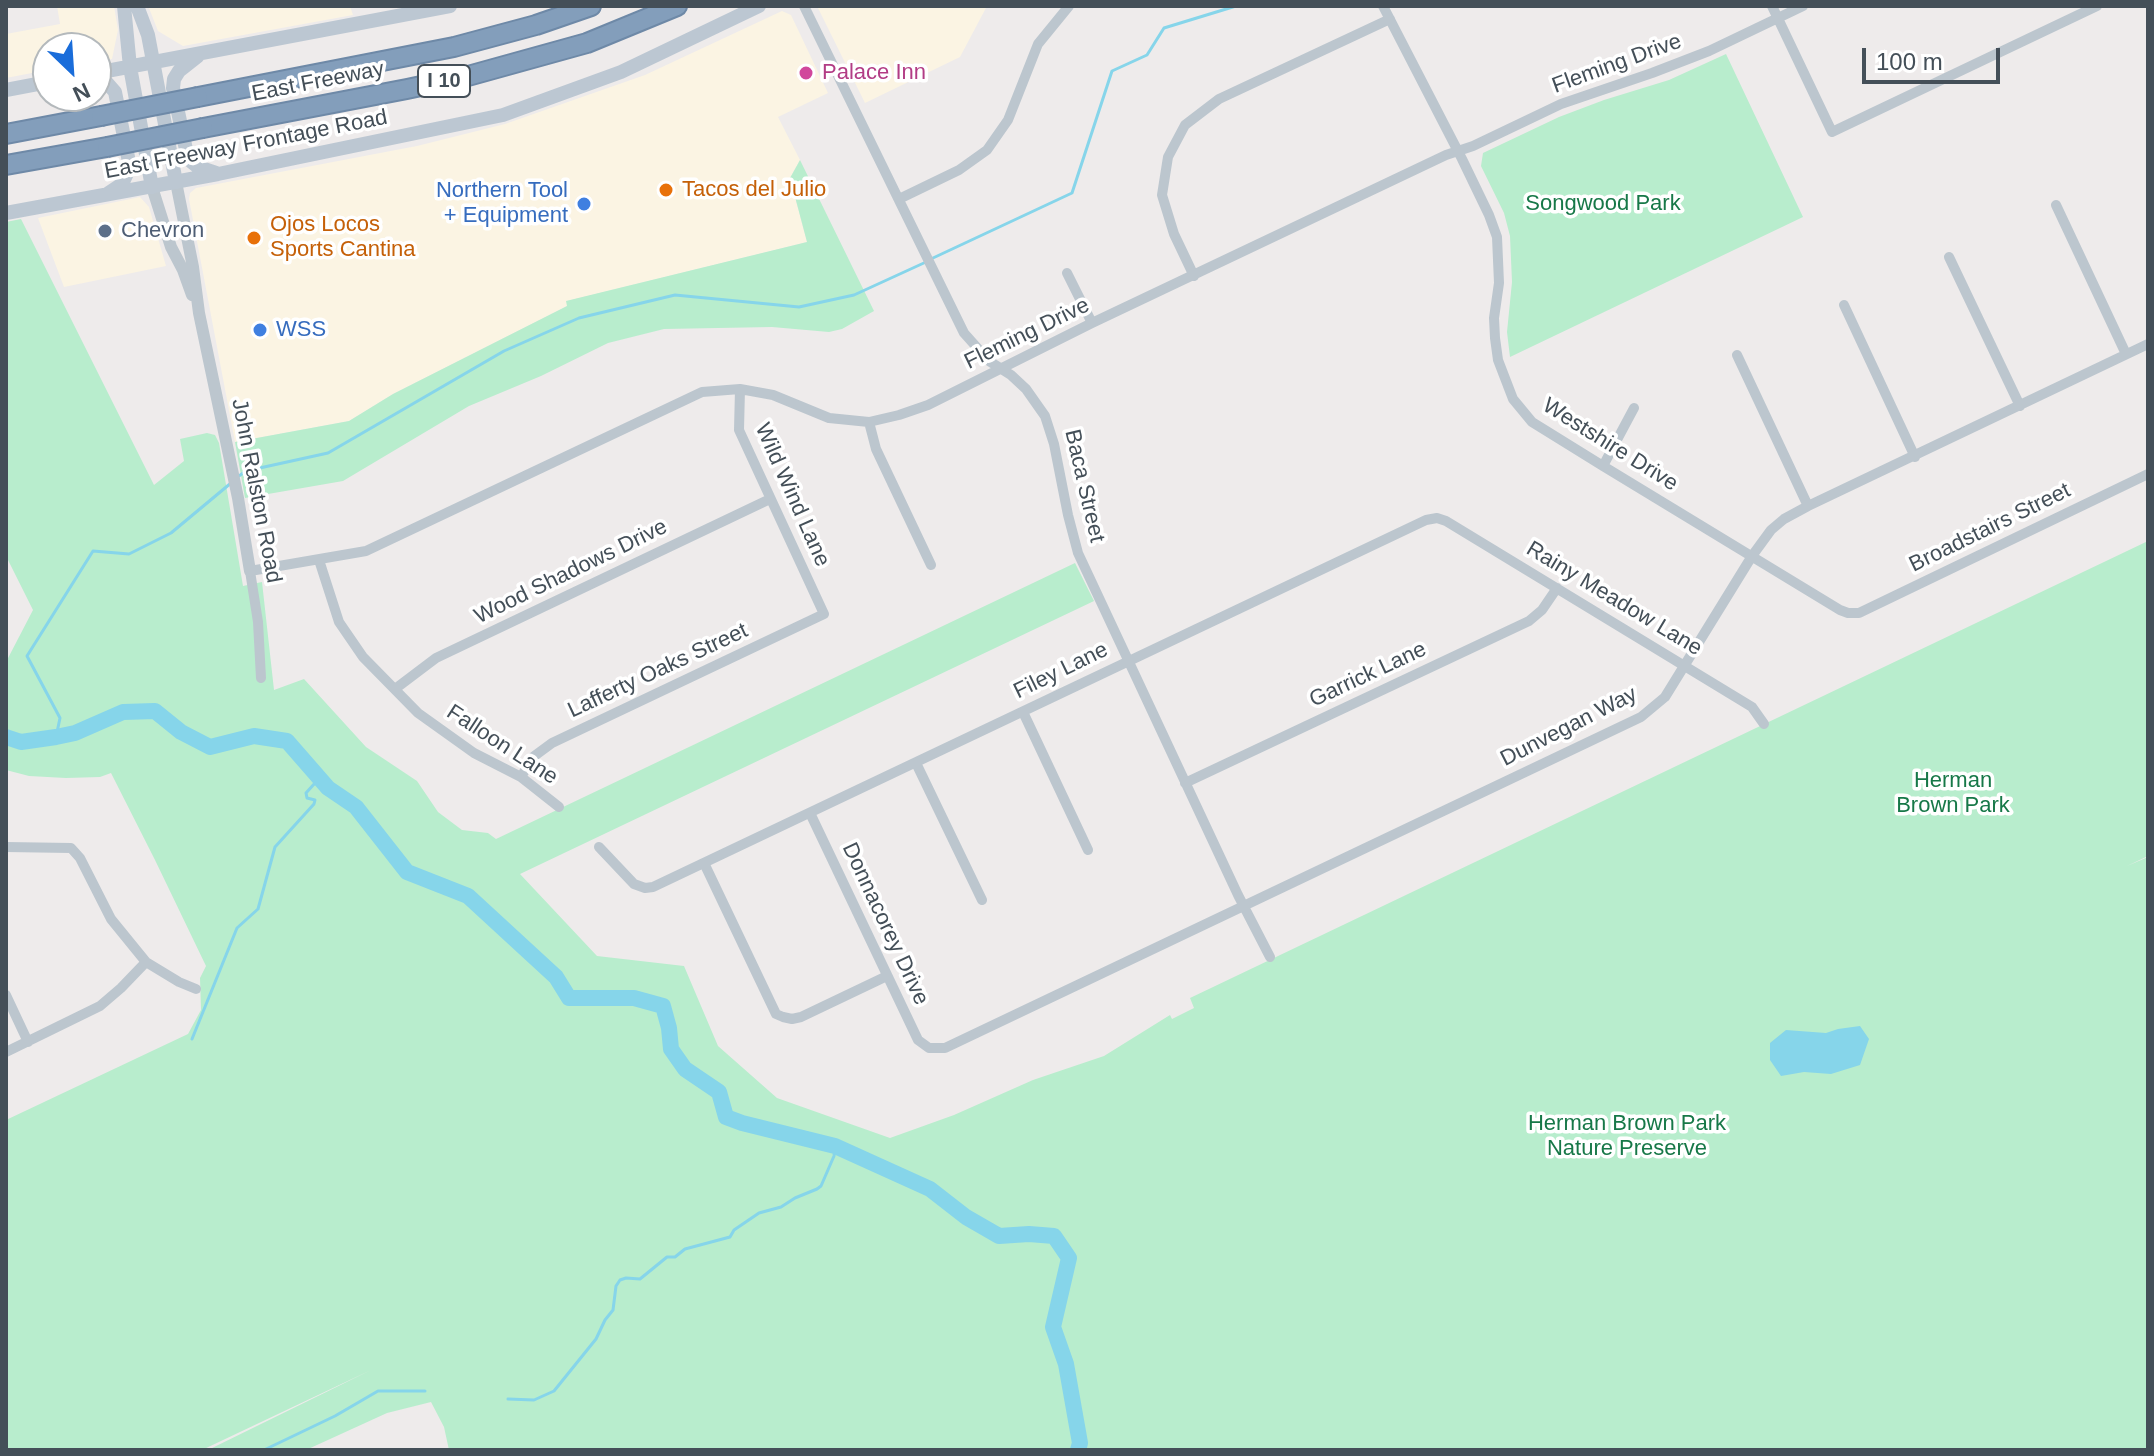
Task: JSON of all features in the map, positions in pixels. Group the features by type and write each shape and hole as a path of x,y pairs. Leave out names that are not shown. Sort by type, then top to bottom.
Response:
{"highway":[{"name":"East Freeway","path":"6,134 454,47 536,25 591,6"},
{"name":"East Freeway","path":"6,165 468,76 587,43 677,6"}],"main road":[{"name":"John Ralston Road","path":"124,6 130,67 152,187"},
{"path":"137,6 154,62 176,182"},
{"path":"112,70 450,6"},
{"name":"East Freeway Frontage Road","path":"6,213 104,197 503,115 621,72 759,6"},
{"path":"201,53 179,71 173,88 188,159 198,167 218,174"},
{"path":"6,90 32,85"},
{"path":"104,197 122,184 130,167 112,89"}],"street":[{"name":"Baca Street","path":"804,6 964,333 989,361 1011,375 1036,401 1051,431 1078,553 1243,906 1270,957"},
{"path":"899,199 959,170 987,150 1008,120 1038,44 1069,6"},
{"name":"Westshire Drive","path":"1383,6 1458,151 1497,237 1499,283 1494,318 1495,338 1498,360 1513,399 1532,422 1848,613"},
{"path":"1772,6 1832,132 2097,6"},
{"name":"Fleming Drive","path":"250,571 366,551 702,392 740,389 773,395 829,418 869,422 928,405 1092,323 1446,155 1473,146 1561,104 1709,51 1803,6"},
{"path":"1194,276 1174,234 1162,195 1168,157 1185,125 1219,99 1390,19"},
{"name":"John Ralston Road","path":"176,182 199,313 238,498 258,622 261,678"},
{"name":"John Ralston Road","path":"152,187 171,247 199,313"},
{"path":"2056,205 2126,354"},
{"path":"1949,257 2020,406"},
{"path":"1067,273 1092,323"},
{"path":"1844,305 1915,457"},
{"name":"Dunvegan Way","path":"929,1048 945,1048 1641,717 1665,697 1752,556 1771,530 1784,519 2148,344"},
{"path":"1737,355 1808,506"},
{"name":"Wild Wind Lane","path":"740,389 739,430 824,614"},
{"path":"1603,466 1634,408"},
{"path":"869,422 876,449 931,565"},
{"name":"Broadstairs Street","path":"1848,613 1859,613 2148,474"},
{"name":"Wood Shadows Drive","path":"395,689 436,658 770,499"},
{"name":"Filey Lane","path":"599,847 634,884 653,887 1426,520 1437,518"},
{"name":"Rainy Meadow Lane","path":"1437,518 1752,707 1764,724"},
{"name":"Falloon Lane","path":"319,560 339,622 363,657 418,713 474,753 521,777 559,807"},
{"name":"Garrick Lane","path":"1185,783 1529,621 1542,610 1557,588"},
{"name":"Lafferty Oaks Street","path":"521,777 533,757 552,743 824,614"},
{"path":"1023,712 1088,850"},
{"path":"916,763 982,900"},
{"name":"Donnacorey Drive","path":"810,813 918,1040 929,1048"},
{"path":"6,847 71,848 80,858 111,919 146,962 196,989"},
{"path":"704,863 776,1014 792,1019 801,1017 887,976"},
{"path":"6,1052 100,1006 146,962"},
{"path":"6,995 28,1042"}],"shaded area":[{"path":"57,6 114,6 118,30 112,59 112,32 32,32 32,73 6,78 6,34 60,24"},
{"path":"350,6 353,15 183,46 158,31 149,8"},
{"path":"817,6 987,6 960,57 865,103"},
{"path":"782,11 791,15 828,93 778,117 800,160 790,178 807,242 567,301 567,306 393,394 349,421 235,442 189,199 196,188 417,146 505,124 645,75"},
{"path":"140,197 149,207 166,266 64,287 38,218"}],"green space":[{"name":"Songwood Park","path":"1726,54 1803,217 1510,357 1507,332 1512,282 1510,236 1504,213 1481,166 1483,153 1559,117 1669,80"},
{"path":"800,160 874,311 842,329 829,332 772,327 664,329 608,343 469,406 343,481 245,498 235,442 349,421 393,394 567,306 566,301 807,242 790,178"},
{"name":"Herman Brown Park Nature Preserve","path":"21,219 154,485 184,461 180,439 207,433 215,435 219,443 243,586 262,582 274,690 304,679 366,747 417,781 438,812 462,830 488,833 496,839 1075,563 1094,601 520,874 597,956 684,966 718,1046 777,1098 890,1138 954,1115 1033,1080 1104,1056 1170,1015 1172,1019 1194,1008 1190,998 2148,541 2148,856 2127,866 2148,857 2148,1450 449,1450 444,1427 431,1402 387,1413 306,1450 208,1450 371,1370 202,1450 6,1450 6,1120 188,1034 201,1010 200,978 206,966 111,773 100,777 66,778 29,776 6,770 6,662 33,610 6,556 6,222"}],"water":[{"path":"1860,1026 1869,1039 1860,1065 1831,1074 1804,1072 1781,1076 1770,1060 1770,1043 1786,1030 1826,1033"}],"waterway":[{"path":"933,258 1072,193 1112,71 1147,55 1164,28 1236,6"},
{"path":"236,478 246,471 328,453 504,351 579,318 675,295 799,307 854,295 926,262"},
{"path":"56,737 60,718 27,656 93,551 129,554 171,533 231,483"},
{"path":"6,737 21,742 56,737 75,733 123,712 155,711 181,732 210,747 254,736 287,741 328,788 356,807 407,872 468,896 556,977 569,998 634,998 663,1006 671,1049 685,1069 719,1092 726,1117 835,1146 930,1189 966,1217 999,1236 1054,1236 1069,1258 1053,1327 1066,1364 1080,1443 1078,1450"},
{"path":"192,1039 237,928 258,909 275,847 314,804 315,800 307,798 306,793 318,776"},
{"path":"508,1399 534,1400 554,1391 596,1339 613,1310 616,1286 620,1280 640,1279 667,1257 675,1257 685,1249 730,1237 734,1230 759,1213 781,1207 817,1189 834,1156 835,1146"},
{"path":"264,1450 335,1416 378,1391 425,1391"}],"place":[{"name":"Palace Inn","path":"806,73"},
{"name":"Tacos del Julio","path":"666,190"},
{"name":"Northern Tool + Equipment","path":"584,204"},
{"name":"Chevron","path":"105,231"},
{"name":"Ojos Locos Sports Cantina","path":"254,238"},
{"name":"WSS","path":"260,330"}],"park label":[{"name":"Herman Brown Park","path":"1953,794"}]}
